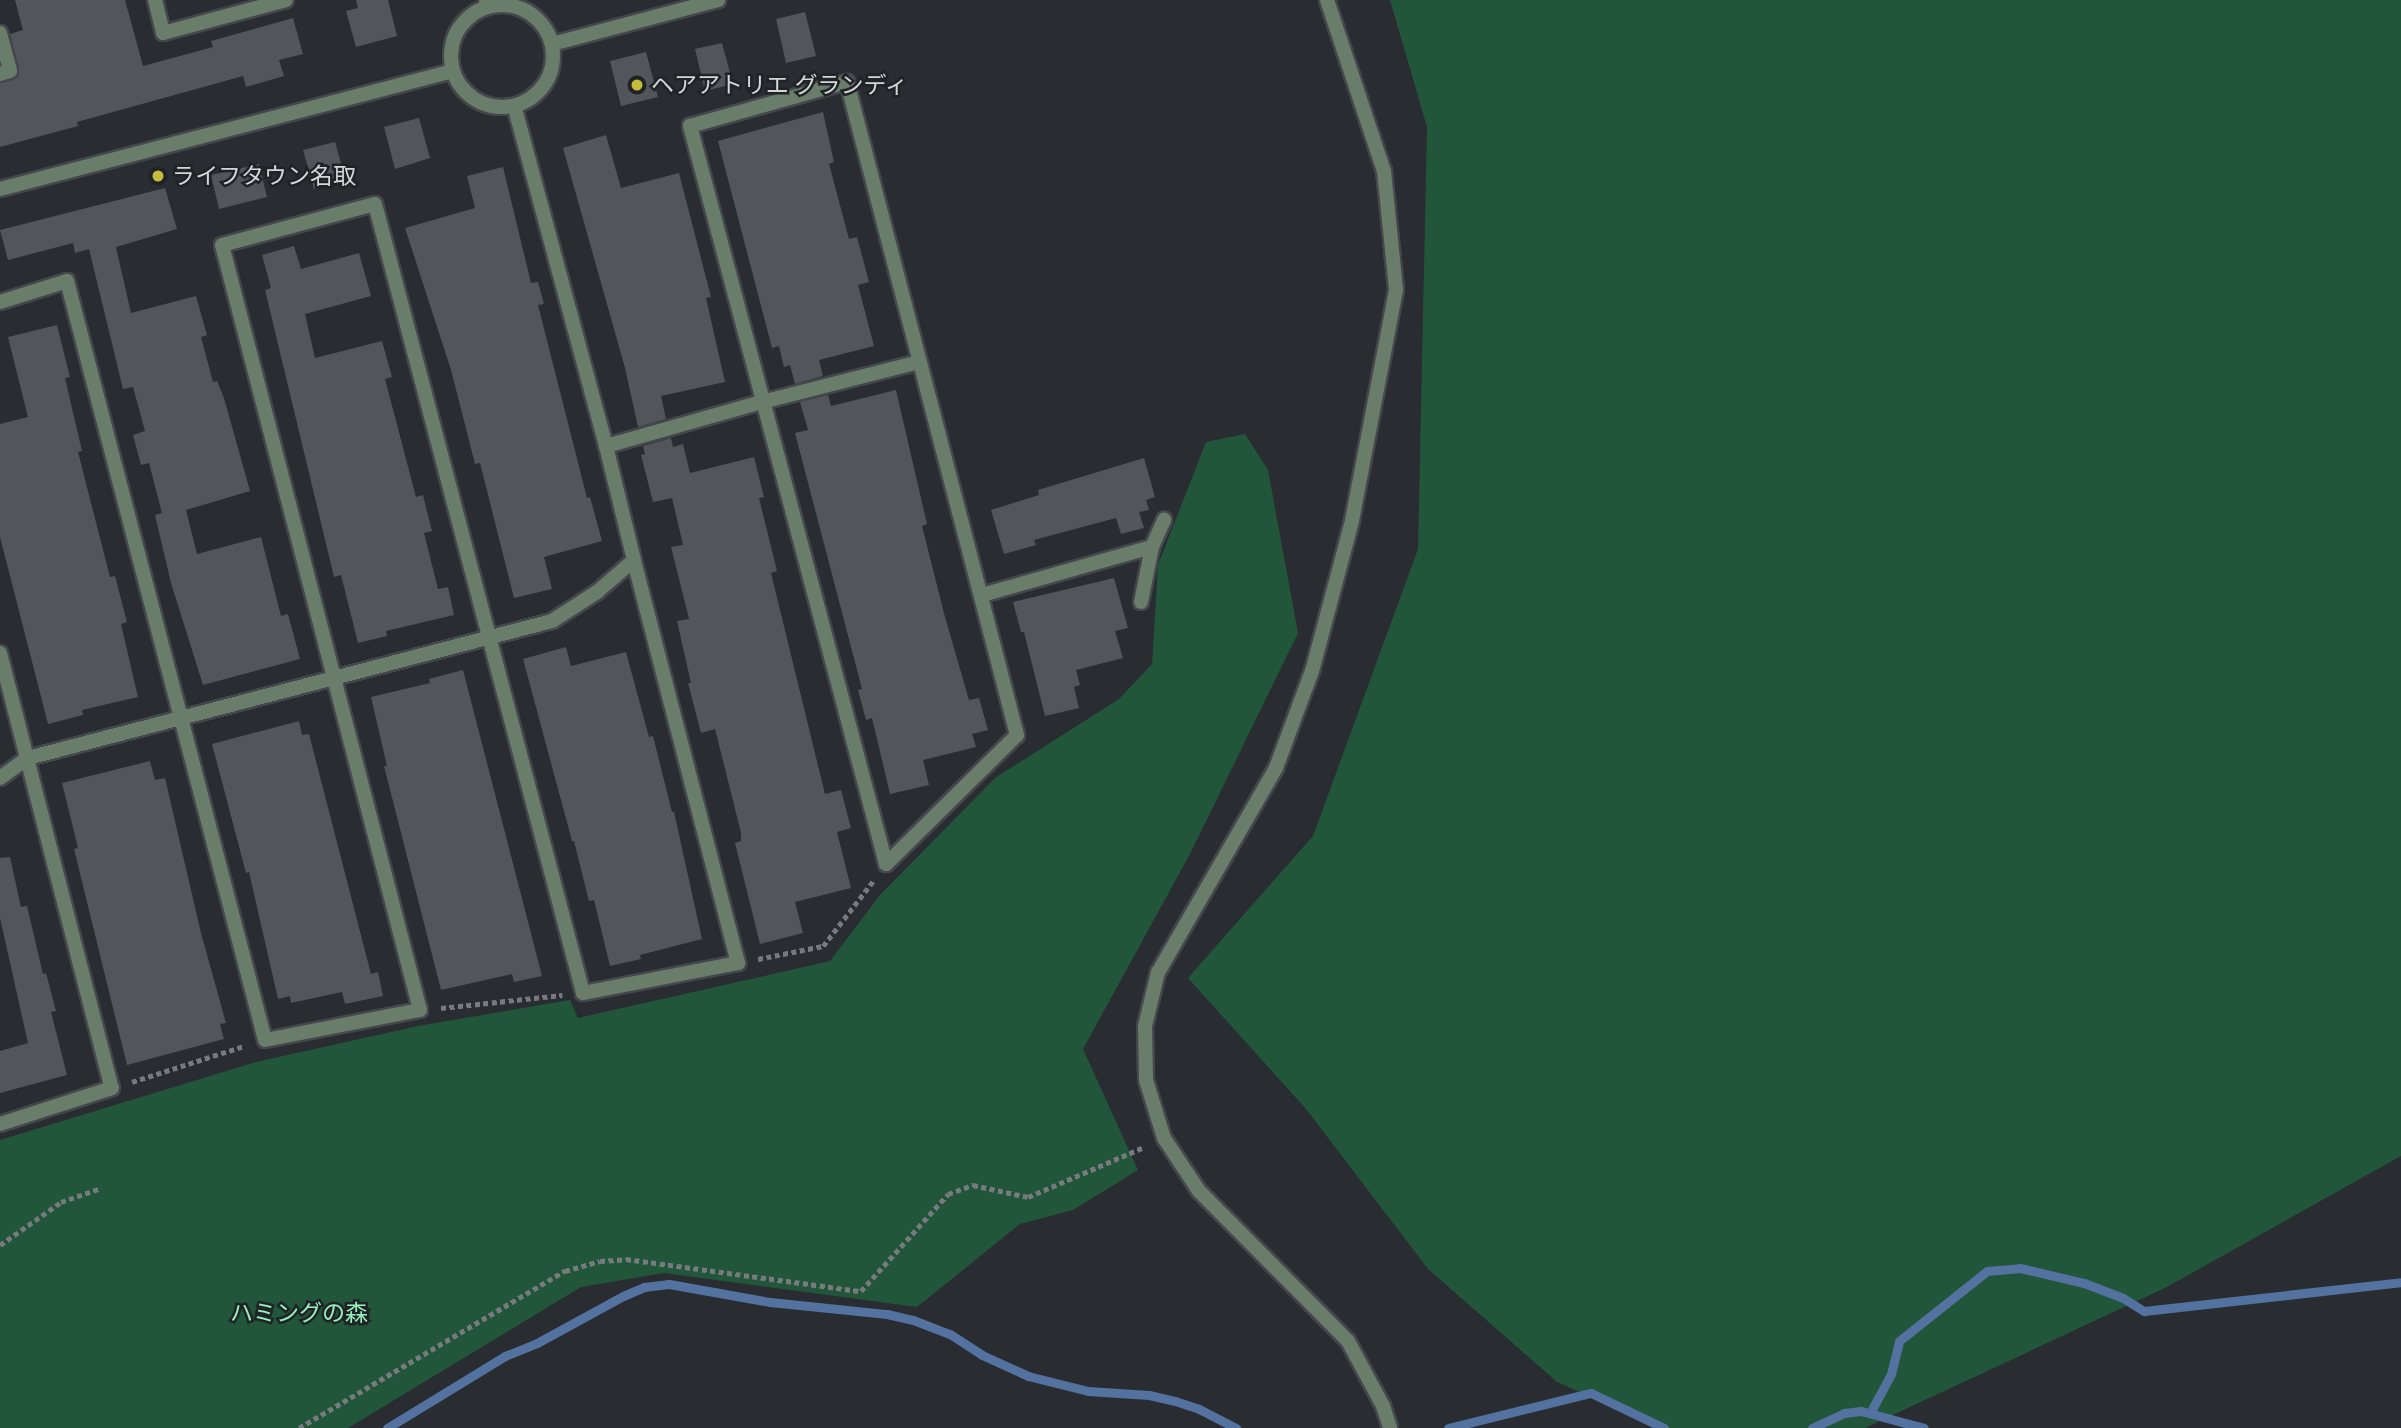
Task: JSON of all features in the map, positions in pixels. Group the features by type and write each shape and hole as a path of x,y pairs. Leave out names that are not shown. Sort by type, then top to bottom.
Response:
{"street":[{"path":"155,0 163,33 286,0"},
{"path":"552,44 718,0"},
{"path":"1327,0 1384,171 1396,290 1352,521 1312,671 1276,768 1158,972 1145,1026 1146,1080 1164,1138 1199,1191 1348,1341 1383,1406 1391,1428"},
{"path":"487,4 504,5 535,17 552,44 553,60 545,83 529,100 514,106 484,104 460,85 453,71 451,55 462,25 487,4"},
{"path":"0,33 10,71 0,74"},
{"path":"0,189 453,71"},
{"path":"847,82 919,362 1017,735 886,864 690,126 847,82"},
{"path":"0,302 67,281 183,717 265,1040 420,1010 222,245 375,204 491,635 583,993 738,963 606,446 514,106"},
{"path":"606,446 762,401 919,362"},
{"path":"1141,602 1152,547 1164,520"},
{"path":"982,596 1152,547"},
{"path":"0,778 28,758 552,621 597,592 634,560"},
{"path":"0,653 112,1088 0,1124"}],"path":[{"path":"738,963 823,946 886,864"},
{"path":"420,1010 583,993"},
{"path":"112,1088 265,1040"},
{"path":"299,1428 565,1271 600,1261 626,1259 861,1291 948,1194 973,1185 1028,1197 1164,1138"},
{"path":"0,1245 61,1202 101,1188"}],"green space":[{"path":"1390,0 2401,0 2401,1156 2165,1288 1865,1428 1661,1428 1557,1382 1428,1269 1306,1109 1188,978 1313,836 1418,549 1427,127"},
{"name":"ハミングの森","path":"1245,434 1268,470 1298,633 1190,854 1083,1049 1138,1170 1073,1210 1020,1224 917,1307 664,1273 581,1287 348,1428 0,1428 0,1140 256,1062 418,1026 570,1000 578,1018 830,961 880,895 995,778 1119,699 1152,664 1158,565 1206,442"}],"building":[{"path":"15,0 125,0 143,66 213,47 211,41 293,18 303,54 279,60 284,76 246,87 243,76 77,122 78,126 0,147 0,83 13,80 19,73 10,34 23,30"},
{"path":"356,0 388,0 397,36 356,47 346,11 358,8"},
{"path":"805,12 816,56 786,63 776,19"},
{"path":"722,43 733,84 705,91 695,49"},
{"path":"646,52 658,97 621,106 610,61"},
{"path":"823,112 834,162 829,164 849,239 857,237 869,282 858,285 874,346 819,360 823,376 795,384 790,365 784,367 779,346 772,348 718,141"},
{"path":"419,118 430,158 395,169 384,127"},
{"path":"606,135 621,188 679,173 711,297 706,298 725,382 661,396 666,419 638,427 625,368 563,148"},
{"path":"335,142 346,181 314,189 303,150"},
{"path":"259,164 267,197 219,209 211,175"},
{"path":"503,167 531,283 538,282 544,304 538,305 587,498 590,497 602,541 544,557 552,589 514,598 480,463 475,464 451,370 405,228 475,208 467,176"},
{"path":"165,188 177,229 116,247 131,313 196,296 207,335 201,337 213,382 217,381 224,398 250,491 186,510 197,554 261,537 281,616 288,614 300,659 203,685 171,583 155,515 162,513 149,463 141,465 133,435 145,431 133,387 123,389 89,249 75,253 73,243 8,260 0,230"},
{"path":"294,246 301,269 359,253 371,296 305,314 315,358 382,341 392,377 385,379 416,497 423,495 432,531 424,533 438,589 448,587 454,615 386,631 387,636 358,643 341,575 334,577 265,290 271,288 262,255"},
{"path":"57,325 70,377 65,378 82,451 78,452 110,577 115,576 127,622 121,624 138,697 82,710 83,715 48,724 0,537 0,424 28,417 8,337"},
{"path":"896,390 927,524 922,526 945,617 969,700 979,698 988,730 972,734 976,747 923,760 929,785 890,794 872,718 866,720 858,690 862,689 795,433 808,430 800,402 828,395 831,406"},
{"path":"671,438 673,447 683,444 690,473 754,457 764,497 759,498 777,571 771,573 825,794 841,790 851,828 837,832 851,888 795,902 803,933 760,944 735,843 741,841 741,833 715,729 701,733 688,683 691,683 677,621 689,619 671,547 683,545 672,498 653,502 641,455 645,454 643,446"},
{"path":"1144,458 1155,497 1146,500 1149,510 1139,512 1144,528 1121,534 1116,518 1034,540 1036,545 1004,554 991,510 1039,495 1038,490"},
{"path":"1114,578 1128,628 1115,631 1123,658 1076,670 1080,685 1074,687 1079,708 1045,716 1024,632 1021,632 1013,602"},
{"path":"566,647 571,666 626,652 649,737 653,736 674,812 702,939 640,955 641,959 610,966 594,900 589,901 523,659"},
{"path":"463,670 542,976 514,982 512,974 441,990 384,766 387,766 371,697 430,683 429,679"},
{"path":"299,721 302,735 309,734 371,974 378,972 383,996 345,1004 342,992 291,1003 290,996 278,999 249,872 246,873 212,744"},
{"path":"150,761 155,780 165,778 201,933 226,1023 220,1024 224,1039 127,1065 74,849 78,848 62,783"},
{"path":"10,857 21,907 27,906 43,974 46,973 56,1011 51,1012 67,1075 0,1093 0,1051 28,1043 0,918 0,858"}],"waterway":[{"path":"1870,1413 1891,1374 1899,1341 1987,1271 2020,1268 2084,1283 2123,1298 2144,1311 2401,1282"},
{"path":"387,1428 505,1356 537,1343 623,1296 644,1287 669,1284 770,1302 887,1314 913,1320 950,1334 982,1355 1028,1376 1088,1391 1149,1395 1175,1401 1199,1409 1236,1428"},
{"path":"1448,1428 1591,1393 1664,1428"},
{"path":"1812,1428 1844,1413 1861,1411 1924,1428"}],"place":[{"name":"ヘアアトリエ グランディ","path":"637,85"},
{"name":"ライフタウン名取","path":"158,176"}]}
